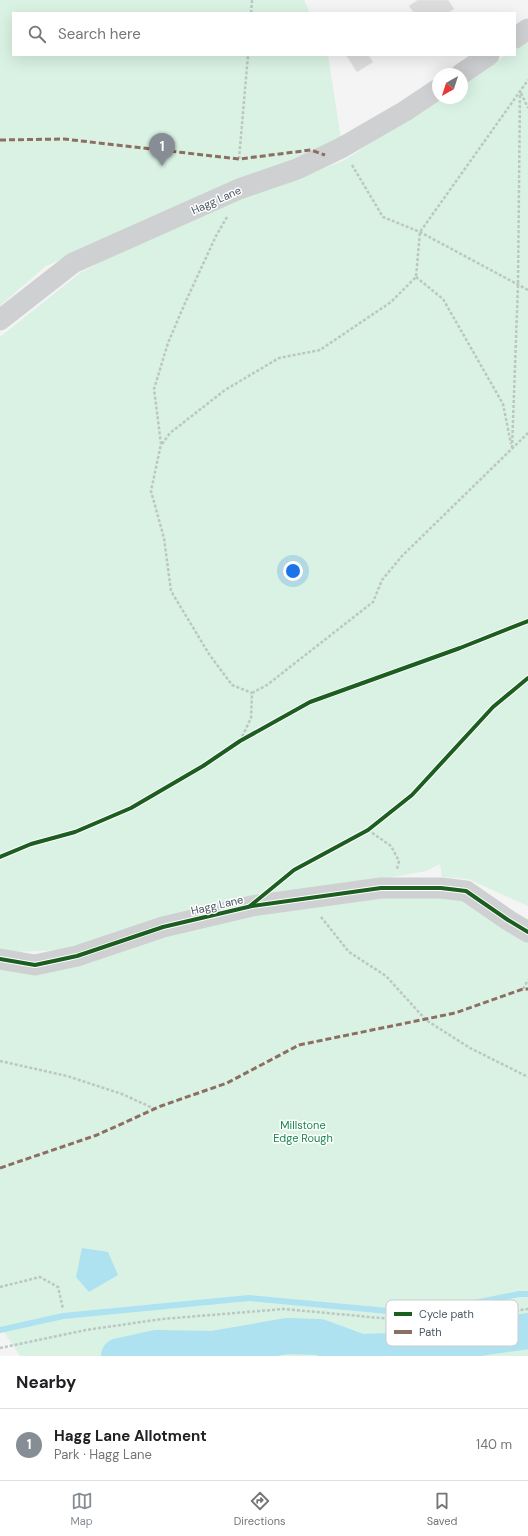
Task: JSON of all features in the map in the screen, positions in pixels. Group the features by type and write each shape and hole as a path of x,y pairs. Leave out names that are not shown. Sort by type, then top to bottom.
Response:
{"street":[{"path":"516,37 528,29"},
{"path":"468,69 487,56"},
{"name":"Hagg Lane","path":"0,320 73,263 239,189 297,169 341,148 405,111 432,93"},
{"name":"Hagg Lane","path":"0,959 35,965 77,956 163,927 252,906 380,888 441,888 466,891 528,932"}],"path":[{"path":"251,12 252,0"},
{"path":"239,159 248,56"},
{"path":"161,444 170,433 225,390 279,358 320,350 391,302 416,276 420,232 528,80"},
{"path":"520,91 528,108"},
{"path":"512,448 518,285 520,91"},
{"path":"341,148 383,217 420,232 528,290"},
{"path":"239,189 238,200 216,236 185,303 168,343 154,389 161,444 150,491 164,538 172,591 209,654 232,684 252,693"},
{"path":"416,276 443,299 503,404 512,448"},
{"path":"252,693 267,685 373,602 382,580 402,556 528,433"},
{"path":"240,741 251,718 252,693"},
{"path":"368,830 391,846 399,861 391,888"},
{"path":"312,898 314,908 349,952 386,976 426,1020 470,1048 528,1078"},
{"path":"523,989 528,980"},
{"path":"0,1061 67,1076 122,1094 155,1109"},
{"path":"0,1287 40,1277 58,1287 63,1309"},
{"path":"518,1310 528,1309"},
{"path":"0,1348 86,1330 162,1319 284,1310 386,1319"}],"green space":[{"path":"0,0 304,0 310,12 12,12 12,56 328,56 341,139 46,266 0,306"},
{"path":"528,40 528,906 468,879 442,877 440,864 426,871 247,904 70,950 9,952 0,948 0,337 80,273 101,262 242,197 343,161 432,103 468,104 468,80 504,56 516,56 516,48"},
{"name":"Millstone Edge Rough","path":"391,895 462,898 528,937 528,1356 20,1356 0,1326 0,968 153,938 282,906"}],"water":[{"path":"82,1248 108,1252 118,1275 89,1292 76,1277"}],"building":[{"path":"418,0 448,0 454,9 449,12 413,12 409,6"},
{"path":"347,56 369,56 373,62 357,72"}],"waterway":[{"path":"489,1300 519,1294 528,1294"},
{"path":"0,1330 63,1316 249,1298 386,1311"},
{"path":"518,1332 528,1331"},
{"path":"119,1356 156,1348 213,1349 287,1336 319,1337 360,1352 388,1351 423,1346"}],"marked path":[{"path":"0,140 64,139 239,159 311,150 325,155"},
{"path":"0,1168 97,1135 161,1106 227,1083 299,1045 455,1013 523,989 528,989"}],"cycle path":[{"path":"0,857 31,844 75,832 131,808 203,766 240,741 310,702 460,648 528,621"},
{"path":"250,906 294,870 368,830 412,795 493,707 528,678"},
{"path":"0,959 35,965 77,956 163,927 252,906 381,888 441,888 466,891 528,932"}],"place":[{"name":"Hagg Lane Allotment","path":"162,166"}]}
